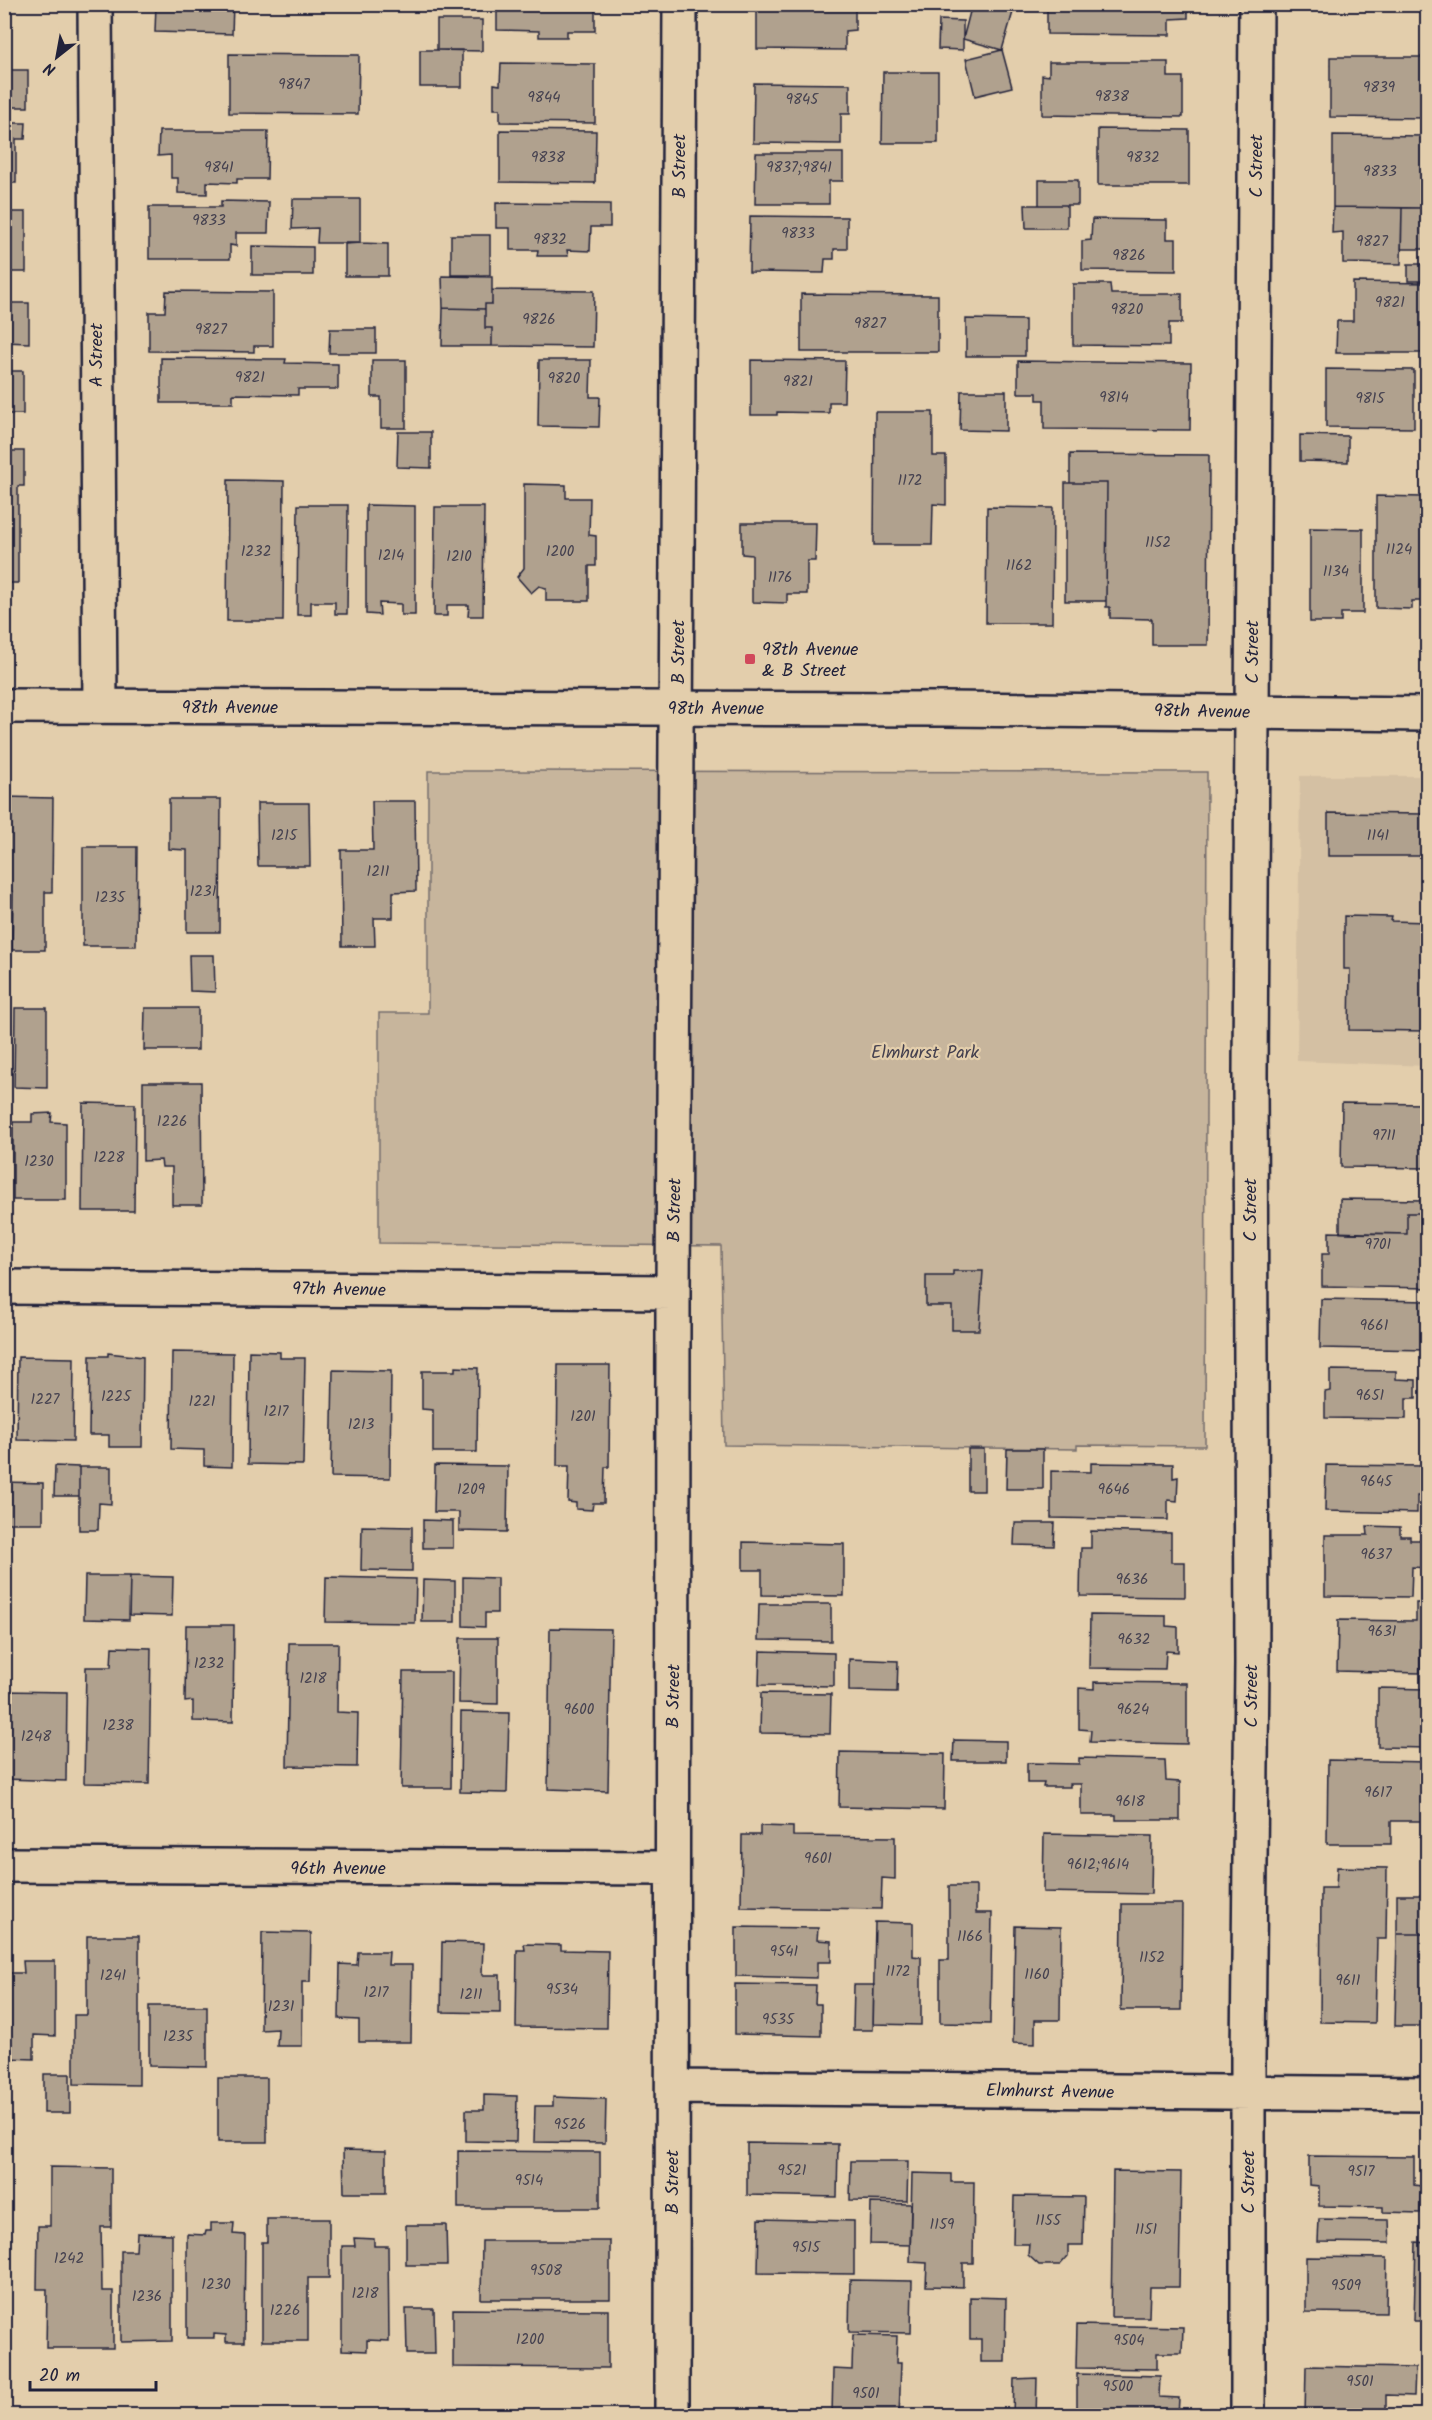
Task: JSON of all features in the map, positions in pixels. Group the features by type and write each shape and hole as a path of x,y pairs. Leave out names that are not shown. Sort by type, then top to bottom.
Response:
{"street":[{"name":"A Street","path":"95,4 100,706"},
{"name":"B Street","path":"672,2415 671,1868 674,1621 673,1292 678,708 680,4"},
{"name":"C Street","path":"1248,2415 1256,4"},
{"name":"98th Avenue","path":"4,706 1428,714"},
{"name":"97th Avenue","path":"4,1287 673,1292"},
{"name":"96th Avenue","path":"4,1865 671,1868"},
{"name":"Elmhurst Avenue","path":"673,2087 1428,2094"}],"shaded area":[{"path":"1300,776 1427,776 1427,1066 1297,1061"}],"green space":[{"name":"Elmhurst Park","path":"428,771 1207,772 1205,1446 1077,1445 1077,1449 724,1445 721,1246 379,1243 379,1013 428,1013"}],"building":[{"path":"156,4 233,4 232,34 155,32"},
{"path":"497,4 595,4 595,31 567,31 567,37 539,37 539,31 497,30"},
{"path":"757,4 845,4 845,7 855,7 855,30 845,31 845,50 757,49"},
{"path":"972,4 985,4 1013,12 1002,50 963,39"},
{"path":"1043,4 1188,4 1188,18 1170,19 1170,35 1047,34 1047,10 1043,10"},
{"path":"437,20 482,20 482,51 437,50"},
{"path":"939,20 963,21 963,50 938,49"},
{"path":"420,50 462,50 462,87 420,87"},
{"path":"1002,50 1012,87 975,96 966,59"},
{"path":"229,54 359,55 358,114 229,113"},
{"path":"1330,57 1428,57 1428,118 1330,117"},
{"path":"1049,62 1168,62 1168,77 1183,77 1183,117 1042,115 1042,75 1049,76"},
{"path":"501,63 595,64 595,123 500,122 500,109 494,109 494,84 500,85"},
{"path":"4,70 28,70 28,107 7,107 7,118"},
{"path":"883,72 938,72 938,143 882,143"},
{"path":"754,83 850,84 850,114 841,114 841,144 753,143"},
{"path":"4,123 26,123 25,139 16,139 16,183 4,183"},
{"path":"1098,129 1189,130 1189,185 1098,185"},
{"path":"500,130 596,131 595,183 500,182"},
{"path":"159,131 268,131 267,179 237,179 237,183 207,182 207,194 178,193 178,178 171,178 171,155 158,156"},
{"path":"1333,135 1428,136 1428,208 1333,207"},
{"path":"756,153 843,153 843,181 829,181 829,204 755,204"},
{"path":"1039,180 1078,180 1078,205 1039,205"},
{"path":"293,199 360,199 360,243 317,243 318,228 292,229"},
{"path":"221,201 269,202 268,233 236,233 236,246 230,245 230,259 149,259 149,207 221,207"},
{"path":"496,203 610,204 610,227 591,227 590,251 567,250 568,256 537,256 538,250 510,250 510,228 496,228"},
{"path":"1025,205 1067,205 1067,228 1026,228"},
{"path":"1333,207 1402,208 1401,264 1343,263 1343,232 1332,233"},
{"path":"1402,208 1428,208 1428,249 1401,249"},
{"path":"4,212 26,212 26,272 4,272"},
{"path":"750,216 847,217 847,249 834,249 834,259 825,259 824,273 749,272"},
{"path":"1092,219 1167,220 1167,239 1176,239 1176,271 1082,270 1082,241 1091,240"},
{"path":"451,235 490,235 490,275 451,275"},
{"path":"345,244 388,244 388,276 345,276"},
{"path":"252,246 313,247 313,275 252,275"},
{"path":"1408,264 1428,264 1428,281 1408,281"},
{"path":"442,276 492,277 492,304 485,304 485,309 443,308"},
{"path":"1353,282 1428,283 1428,353 1336,353 1337,321 1353,321"},
{"path":"1073,284 1110,284 1111,294 1182,294 1182,323 1169,323 1169,346 1073,345"},
{"path":"492,290 594,291 593,347 492,346 492,328 485,328 485,304 492,304"},
{"path":"166,291 273,292 273,346 254,346 254,352 149,351 149,312 165,312"},
{"path":"801,294 938,295 938,352 801,352"},
{"path":"4,303 29,303 29,343 4,342"},
{"path":"443,308 485,309 485,328 492,328 492,346 442,346"},
{"path":"966,319 1025,320 1025,356 966,356"},
{"path":"330,329 376,329 376,353 329,353"},
{"path":"161,358 286,359 285,363 338,364 338,389 298,389 298,395 233,394 233,403 161,403"},
{"path":"372,360 406,360 406,428 381,428 381,397 372,397"},
{"path":"539,360 591,360 590,397 600,397 599,427 538,426"},
{"path":"751,360 845,361 844,402 829,402 829,413 777,412 777,415 751,415"},
{"path":"1018,361 1191,363 1190,430 1044,429 1044,400 1037,400 1037,393 1018,393"},
{"path":"1326,369 1414,370 1414,428 1326,427"},
{"path":"4,371 23,371 23,414 4,414"},
{"path":"961,391 1006,391 1006,431 960,430"},
{"path":"875,412 933,412 933,456 946,456 946,505 933,504 932,545 874,545"},
{"path":"398,432 431,432 431,468 397,467"},
{"path":"1300,435 1348,436 1348,462 1300,461"},
{"path":"4,451 24,451 24,486 18,486 18,583 4,583"},
{"path":"1070,454 1209,455 1208,645 1152,645 1152,619 1110,618 1110,607 1106,607 1107,483 1070,483"},
{"path":"228,480 284,481 283,621 227,621"},
{"path":"1065,483 1107,483 1106,601 1065,601"},
{"path":"524,484 566,485 566,498 590,498 589,535 596,536 596,566 589,566 589,601 546,601 546,588 539,586 531,593 517,577 524,568"},
{"path":"1376,496 1423,497 1422,601 1412,601 1412,609 1376,608"},
{"path":"298,505 348,505 347,614 335,614 335,602 311,602 311,615 297,615"},
{"path":"366,505 415,506 415,615 401,615 401,604 379,603 380,615 366,614"},
{"path":"435,507 484,507 483,616 468,616 469,605 447,605 447,616 434,616"},
{"path":"987,507 1053,508 1052,623 986,623"},
{"path":"742,523 816,523 815,561 807,561 807,594 787,594 787,603 752,602 752,555 742,554"},
{"path":"1310,528 1363,529 1363,613 1341,613 1341,622 1310,622"},
{"path":"4,797 53,798 52,892 45,892 45,950 12,950 13,892 4,892"},
{"path":"169,799 221,799 220,932 187,932 187,850 169,849"},
{"path":"372,801 415,801 416,891 393,892 393,918 374,918 375,946 342,946 341,850 373,850"},
{"path":"257,803 309,803 310,866 258,866"},
{"path":"1328,813 1428,814 1428,856 1328,856"},
{"path":"83,847 137,847 136,946 83,946"},
{"path":"1344,916 1392,917 1391,921 1428,922 1428,1031 1349,1030 1350,969 1344,969"},
{"path":"189,955 214,955 215,992 190,991"},
{"path":"15,1008 47,1008 47,1088 14,1087"},
{"path":"145,1008 198,1008 198,1050 144,1050"},
{"path":"143,1082 201,1082 202,1205 172,1205 172,1167 162,1167 161,1160 143,1161"},
{"path":"83,1103 135,1104 134,1211 82,1211"},
{"path":"1342,1103 1428,1104 1428,1168 1341,1167"},
{"path":"52,1113 51,1122 66,1123 66,1200 13,1200 13,1122 32,1122 32,1114"},
{"path":"1340,1199 1428,1200 1428,1213 1407,1213 1407,1234 1340,1233"},
{"path":"1407,1213 1428,1213 1428,1288 1322,1286 1322,1254 1329,1254 1329,1232 1407,1234"},
{"path":"953,1271 983,1271 979,1330 952,1330 952,1306 926,1306 926,1276 953,1276"},
{"path":"1321,1299 1428,1301 1428,1350 1320,1348"},
{"path":"249,1351 280,1352 280,1358 305,1358 303,1465 248,1464"},
{"path":"172,1352 233,1353 232,1467 204,1466 204,1450 171,1449"},
{"path":"108,1353 143,1357 142,1447 109,1447 109,1435 89,1435 90,1356 108,1356"},
{"path":"18,1357 74,1358 73,1441 17,1440"},
{"path":"558,1365 610,1365 609,1467 605,1467 604,1503 593,1503 592,1510 576,1509 576,1503 568,1502 569,1466 557,1466"},
{"path":"455,1367 478,1368 477,1452 433,1452 433,1410 422,1409 422,1371 455,1371"},
{"path":"333,1370 391,1371 390,1478 331,1477"},
{"path":"1330,1370 1396,1371 1396,1379 1416,1380 1416,1398 1406,1398 1406,1419 1325,1418 1325,1392 1330,1391"},
{"path":"968,1449 984,1449 984,1491 968,1491"},
{"path":"1007,1449 1043,1449 1043,1489 1006,1489"},
{"path":"1091,1463 1173,1464 1173,1478 1178,1477 1177,1501 1168,1500 1168,1520 1051,1518 1051,1471 1091,1472"},
{"path":"435,1465 508,1466 507,1532 459,1531 459,1512 434,1512"},
{"path":"1326,1465 1428,1466 1428,1496 1417,1496 1417,1513 1325,1511"},
{"path":"55,1466 79,1467 79,1496 54,1496"},
{"path":"79,1467 111,1467 111,1504 99,1503 98,1530 79,1530"},
{"path":"4,1482 43,1483 43,1523 4,1523"},
{"path":"423,1520 453,1521 453,1548 423,1548"},
{"path":"1015,1523 1055,1523 1054,1546 1014,1545"},
{"path":"362,1526 412,1527 412,1571 361,1570"},
{"path":"1367,1526 1400,1527 1400,1536 1410,1536 1410,1540 1428,1540 1428,1568 1412,1567 1411,1597 1325,1596 1325,1535 1368,1535"},
{"path":"1091,1531 1171,1533 1171,1562 1185,1562 1185,1597 1080,1596 1081,1548 1091,1548"},
{"path":"743,1542 844,1544 844,1596 762,1595 762,1570 743,1570"},
{"path":"85,1576 130,1576 129,1620 84,1619"},
{"path":"130,1576 173,1577 172,1616 129,1615"},
{"path":"326,1577 416,1579 415,1623 325,1622"},
{"path":"463,1577 497,1578 497,1613 485,1613 485,1627 463,1626"},
{"path":"423,1580 455,1581 455,1622 422,1622"},
{"path":"1416,1603 1428,1603 1428,1640 1420,1640 1420,1673 1337,1671 1338,1620 1416,1621"},
{"path":"759,1604 831,1604 831,1641 758,1640"},
{"path":"1090,1615 1166,1616 1166,1626 1178,1627 1178,1652 1166,1651 1165,1669 1089,1668"},
{"path":"186,1625 234,1625 233,1722 193,1721 193,1701 185,1702"},
{"path":"550,1628 611,1629 608,1791 548,1789"},
{"path":"460,1638 498,1638 498,1704 459,1703"},
{"path":"289,1643 338,1643 337,1712 358,1713 357,1767 287,1766"},
{"path":"112,1647 151,1648 149,1784 84,1783 86,1667 111,1667"},
{"path":"760,1651 834,1653 834,1686 759,1685"},
{"path":"849,1659 898,1661 897,1692 849,1691"},
{"path":"403,1672 452,1672 451,1788 401,1788"},
{"path":"1094,1682 1187,1683 1187,1744 1090,1742 1091,1730 1079,1729 1079,1688 1094,1689"},
{"path":"1378,1688 1428,1689 1428,1748 1378,1747"},
{"path":"4,1691 67,1692 66,1781 4,1779"},
{"path":"761,1693 831,1694 830,1734 760,1733"},
{"path":"461,1712 509,1713 507,1793 460,1792"},
{"path":"954,1740 1006,1741 1006,1761 953,1761"},
{"path":"840,1752 945,1754 944,1809 839,1807"},
{"path":"1079,1758 1165,1760 1166,1781 1180,1782 1180,1820 1116,1820 1116,1815 1081,1815 1081,1784 1070,1784 1070,1787 1043,1787 1044,1783 1027,1783 1027,1763 1079,1764"},
{"path":"1328,1760 1428,1762 1428,1821 1391,1821 1391,1844 1327,1844"},
{"path":"760,1826 793,1827 793,1836 895,1837 895,1879 882,1878 881,1909 741,1907 742,1835 760,1835"},
{"path":"1044,1834 1152,1836 1151,1894 1043,1892"},
{"path":"1337,1867 1387,1868 1386,1939 1377,1939 1375,2023 1320,2022 1321,1888 1336,1888"},
{"path":"949,1886 976,1886 976,1913 992,1913 990,2024 940,2023 940,1960 949,1960"},
{"path":"1397,1895 1428,1895 1428,1934 1397,1934"},
{"path":"1122,1904 1182,1904 1181,2010 1121,2010"},
{"path":"875,1922 913,1923 913,1956 921,1957 921,2025 873,2024"},
{"path":"1015,1926 1061,1927 1060,2020 1035,2020 1035,2044 1013,2043"},
{"path":"736,1927 818,1928 817,1940 831,1941 831,1962 817,1962 817,1978 736,1976"},
{"path":"262,1932 311,1933 310,1982 302,1982 302,2046 277,2046 278,2029 261,2030"},
{"path":"1397,1934 1428,1934 1428,2026 1395,2026"},
{"path":"87,1936 139,1936 139,2085 74,2084 74,2015 87,2015"},
{"path":"442,1942 483,1943 482,1975 500,1975 500,2013 441,2012"},
{"path":"524,1944 561,1945 561,1950 608,1951 607,2028 516,2027 517,1950 525,1950"},
{"path":"358,1952 389,1952 388,1965 412,1965 411,2042 359,2042 359,2020 339,2019 340,1964 357,1965"},
{"path":"23,1961 55,1961 55,2036 34,2035 34,2059 5,2058 6,1973 24,1973"},
{"path":"735,1984 816,1985 815,2004 821,2004 821,2036 735,2034"},
{"path":"854,1985 874,1985 873,2030 853,2030"},
{"path":"149,2006 207,2006 207,2067 149,2066"},
{"path":"44,2074 70,2074 70,2113 44,2113"},
{"path":"218,2078 267,2078 267,2142 218,2142"},
{"path":"484,2095 517,2096 516,2142 466,2141 466,2110 484,2110"},
{"path":"553,2097 606,2099 605,2143 534,2142 535,2106 553,2106"},
{"path":"747,2143 838,2144 837,2197 747,2195"},
{"path":"343,2150 386,2151 386,2193 344,2193"},
{"path":"458,2151 600,2152 600,2208 458,2208"},
{"path":"1309,2156 1414,2157 1414,2185 1421,2186 1420,2213 1383,2212 1383,2207 1319,2206 1319,2186 1309,2185"},
{"path":"851,2161 908,2161 907,2201 850,2200"},
{"path":"50,2167 111,2168 111,2227 101,2227 102,2291 113,2291 113,2348 46,2348 47,2289 37,2289 38,2226 50,2226"},
{"path":"1113,2171 1181,2172 1179,2287 1150,2287 1149,2317 1111,2317"},
{"path":"912,2173 951,2174 951,2182 974,2182 973,2263 963,2263 963,2287 926,2286 927,2263 910,2262"},
{"path":"1014,2196 1084,2197 1083,2245 1068,2245 1068,2256 1060,2265 1039,2265 1028,2255 1029,2244 1013,2244"},
{"path":"871,2203 911,2204 910,2245 870,2244"},
{"path":"267,2219 329,2219 329,2278 308,2278 308,2341 262,2341 262,2242 267,2242"},
{"path":"759,2219 854,2221 854,2274 758,2273"},
{"path":"1319,2219 1389,2220 1390,2243 1318,2242"},
{"path":"211,2223 234,2223 233,2234 245,2235 244,2342 226,2342 226,2335 214,2334 214,2338 187,2338 187,2234 205,2235 206,2231 211,2231"},
{"path":"406,2225 446,2225 447,2265 406,2265"},
{"path":"137,2233 172,2234 172,2341 121,2342 121,2251 136,2251"},
{"path":"354,2238 374,2239 374,2246 388,2246 389,2341 367,2340 367,2351 342,2350 342,2246 355,2246"},
{"path":"482,2241 610,2241 610,2299 481,2299"},
{"path":"1416,2242 1428,2243 1428,2321 1414,2321"},
{"path":"1306,2257 1387,2258 1386,2313 1306,2312"},
{"path":"850,2280 912,2281 911,2333 849,2332"},
{"path":"970,2297 1006,2298 1005,2362 981,2362 981,2339 970,2339"},
{"path":"406,2309 434,2309 435,2354 407,2354"},
{"path":"453,2309 608,2310 608,2368 453,2367"},
{"path":"1077,2325 1183,2327 1182,2353 1157,2353 1157,2369 1076,2368"},
{"path":"853,2335 897,2336 896,2363 901,2363 899,2416 832,2416 833,2369 852,2370"},
{"path":"1306,2366 1415,2368 1414,2396 1386,2395 1386,2416 1305,2416"},
{"path":"1077,2374 1160,2376 1159,2397 1179,2398 1178,2416 1077,2416"},
{"path":"1037,2378 1036,2416 1013,2416 1014,2379"}],"place":[{"name":"98th Avenue & B Street","path":"750,659"}]}
